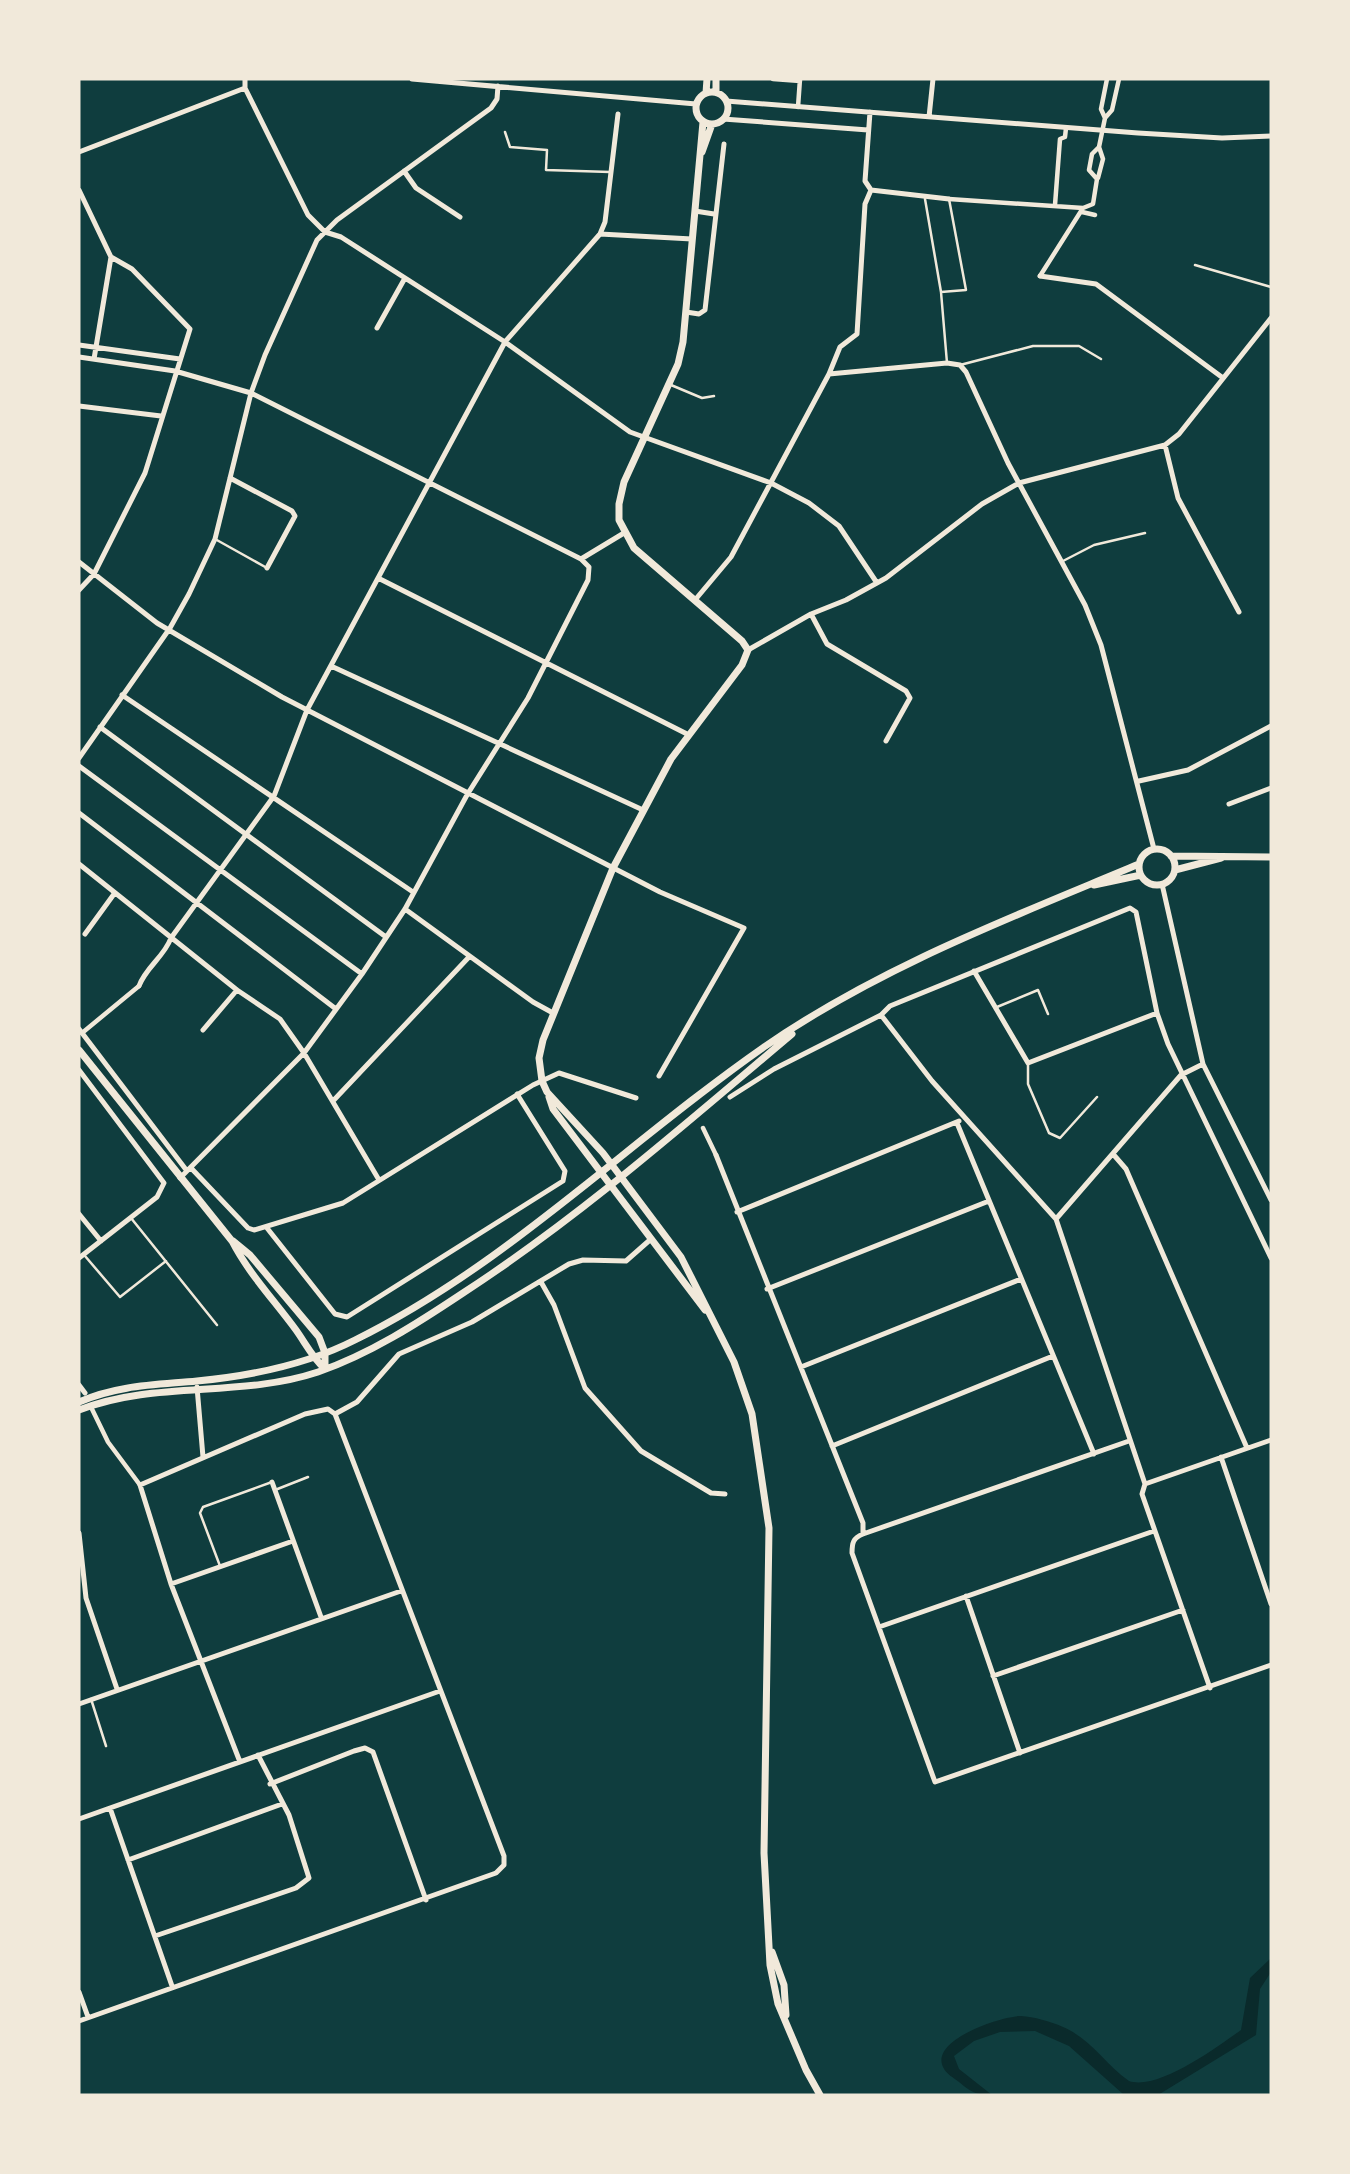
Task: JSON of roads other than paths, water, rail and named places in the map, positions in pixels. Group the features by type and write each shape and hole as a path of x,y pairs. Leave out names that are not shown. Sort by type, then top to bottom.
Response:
{"street":[{"path":"245,79 245,88 308,215 325,232 341,237 505,342 630,432 771,484 809,503 839,526 877,583"},
{"path":"412,79 696,104"},
{"path":"531,79 531,88"},
{"path":"707,79 706,93 696,104 697,114 703,122 702,153 684,342 669,384 624,482 618,505 624,533 634,548 742,641 748,650"},
{"path":"716,79 716,92"},
{"path":"773,79 800,80 798,107"},
{"path":"929,117 933,79"},
{"path":"1105,118 1101,109 1107,79"},
{"path":"1119,79 1112,110 1105,118 1099,147 1103,159 1093,204 1083,210 1040,276 1096,284 1223,378"},
{"path":"79,758 170,628 215,539 251,393 307,263 325,232 491,108 498,86"},
{"path":"1107,87 1116,91"},
{"path":"79,152 245,88"},
{"path":"706,93 716,92 726,101 1066,128 1222,138 1271,136"},
{"path":"723,119 727,110 726,101"},
{"path":"870,112 865,181 871,190 925,197 1055,205 1095,215"},
{"path":"618,114 612,172 600,233 505,342 307,710 274,796 167,948 142,977 139,986 81,1031 189,1170 248,1228 267,1228 342,1203 517,1094 559,1073 636,1098"},
{"path":"703,122 712,124 723,119 869,130"},
{"path":"702,153 712,124"},
{"path":"1055,205 1060,139 1065,137 1066,128"},
{"path":"686,312 699,314 705,310 724,144"},
{"path":"1097,178 1089,170 1092,154 1099,147"},
{"path":"404,171 416,188 460,217"},
{"path":"79,190 111,257 132,269 190,328 189,338 174,372 145,473 94,574 79,590"},
{"path":"695,600 727,563 829,374 840,347 857,334 865,204 871,190"},
{"path":"695,211 715,214"},
{"path":"600,233 692,239"},
{"path":"94,359 111,257"},
{"path":"377,328 405,278"},
{"path":"713,1318 553,1109 542,1081 539,1058 553,1013 613,869 643,810 689,735 724,694 748,650 811,614 877,583 982,504 1019,484 1165,445 1179,434 1271,318"},
{"path":"79,345 180,359"},
{"path":"1194,356 1199,351"},
{"path":"79,357 174,372 251,393 430,481 581,559 589,567 588,580 528,698 467,795 405,909 362,974 304,1053 179,1178"},
{"path":"829,374 947,363 960,365 1019,484 1085,605 1101,645 1139,781 1154,849"},
{"path":"79,406 161,416"},
{"path":"1165,445 1178,498 1239,612"},
{"path":"230,478 292,511 295,516 267,568"},
{"path":"581,559 624,533"},
{"path":"79,562 157,623 170,628 307,710 613,869 744,928 659,1076"},
{"path":"378,578 689,735"},
{"path":"811,614 827,645 906,691 910,698 886,741"},
{"path":"331,666 500,741 643,810"},
{"path":"122,695 413,892"},
{"path":"1139,781 1188,770 1271,726"},
{"path":"100,727 386,937"},
{"path":"79,766 362,974"},
{"path":"1229,804 1271,788"},
{"path":"79,813 337,1009"},
{"path":"1154,849 1163,850 1171,856 1175,870 1171,878 1162,884 1150,884 1141,875 1139,864 1144,854 1154,849"},
{"path":"1171,856 1209,855 1222,858"},
{"path":"1175,870 1222,858 1271,857"},
{"path":"79,864 237,990 280,1019 304,1053 379,1180"},
{"path":"79,1402 132,1385 197,1381 250,1373 325,1353 353,1341 415,1307 523,1234 742,1063 808,1021 933,951 1139,864"},
{"path":"1087,887 1141,875"},
{"path":"1162,884 1203,1064 1271,1200"},
{"path":"85,934 114,894"},
{"path":"730,1097 774,1069 881,1015 890,1006 1130,908 1136,912 1157,1013 1181,1075 1271,1258"},
{"path":"405,909 469,957 553,1013"},
{"path":"333,1101 469,957"},
{"path":"974,971 1028,1063 1157,1013"},
{"path":"203,1030 237,990"},
{"path":"881,1015 964,1118 1056,1219 1145,1484 1142,1494 1154,1531 1210,1688"},
{"path":"79,1410 88,1399 138,1393 258,1386 325,1369 422,1320 530,1249 611,1187 808,1021"},
{"path":"79,1050 232,1241 247,1268 296,1331 312,1357 325,1369"},
{"path":"1056,1219 1181,1075 1203,1064"},
{"path":"79,1070 161,1177 163,1189 81,1256"},
{"path":"547,1092 622,1178 681,1257 734,1362 752,1414 769,1528 764,1853 771,1950 784,1985 786,2015 806,2070 820,2095"},
{"path":"267,1228 335,1314 347,1317 563,1181 565,1171 517,1094"},
{"path":"737,1212 964,1118"},
{"path":"957,1123 1094,1454"},
{"path":"703,1128 863,1523 863,1534"},
{"path":"1113,1154 1126,1169 1247,1448"},
{"path":"768,1289 989,1201"},
{"path":"79,1213 101,1241"},
{"path":"335,1414 357,1402 399,1354 472,1322 569,1264 583,1261 626,1261 651,1240"},
{"path":"232,1241 242,1246 319,1338 325,1353 325,1369"},
{"path":"801,1367 1021,1279"},
{"path":"541,1282 554,1305 585,1388 641,1451 711,1493 725,1494"},
{"path":"832,1446 1053,1356"},
{"path":"197,1381 203,1457"},
{"path":"79,1385 108,1442 140,1485 171,1584 240,1762"},
{"path":"79,2021 172,1986 426,1900 496,1873 504,1865 504,1856 335,1414 328,1409 316,1410 140,1485"},
{"path":"1145,1484 1271,1440"},
{"path":"1129,1441 863,1534 852,1544 852,1553 935,1782 1271,1665"},
{"path":"1221,1457 1271,1605"},
{"path":"272,1482 321,1617"},
{"path":"879,1627 1154,1531"},
{"path":"79,1533 86,1598 117,1689"},
{"path":"171,1584 293,1541"},
{"path":"79,1704 401,1591"},
{"path":"966,1597 1020,1753"},
{"path":"993,1676 1183,1610"},
{"path":"79,1819 440,1691"},
{"path":"270,1784 365,1748 373,1752 426,1900"},
{"path":"155,1936 305,1883 309,1878 289,1815 270,1784 258,1755"},
{"path":"128,1860 282,1804"},
{"path":"110,1808 172,1986"},
{"path":"79,1992 88,2017"}],"lane":[{"path":"505,132 510,147 547,150 546,170 612,172"},
{"path":"925,197 941,292 947,363"},
{"path":"941,292 965,290 949,198"},
{"path":"1195,265 1271,286"},
{"path":"960,365 1033,346 1079,346 1101,359"},
{"path":"669,384 702,398 714,396"},
{"path":"1062,562 1094,545 1145,533"},
{"path":"215,539 267,568"},
{"path":"995,1007 1038,990 1048,1014"},
{"path":"1028,1063 1028,1084 1049,1133 1060,1138 1067,1133 1097,1097"},
{"path":"131,1217 217,1325"},
{"path":"81,1256 120,1297 166,1261"},
{"path":"275,1490 308,1477"},
{"path":"220,1566 200,1513 203,1507 272,1482"},
{"path":"91,1699 106,1746"}],"water":[{"path":"1271,1958 1271,1972 1260,1989 1256,2035 1158,2095 1123,2094 1069,2046 1035,2031 1000,2032 974,2041 954,2056 959,2069 992,2095 970,2091 943,2067 942,2057 957,2039 984,2025 1021,2016 1047,2021 1073,2032 1129,2081 1155,2080 1187,2066 1241,2030 1250,1978"}]}
